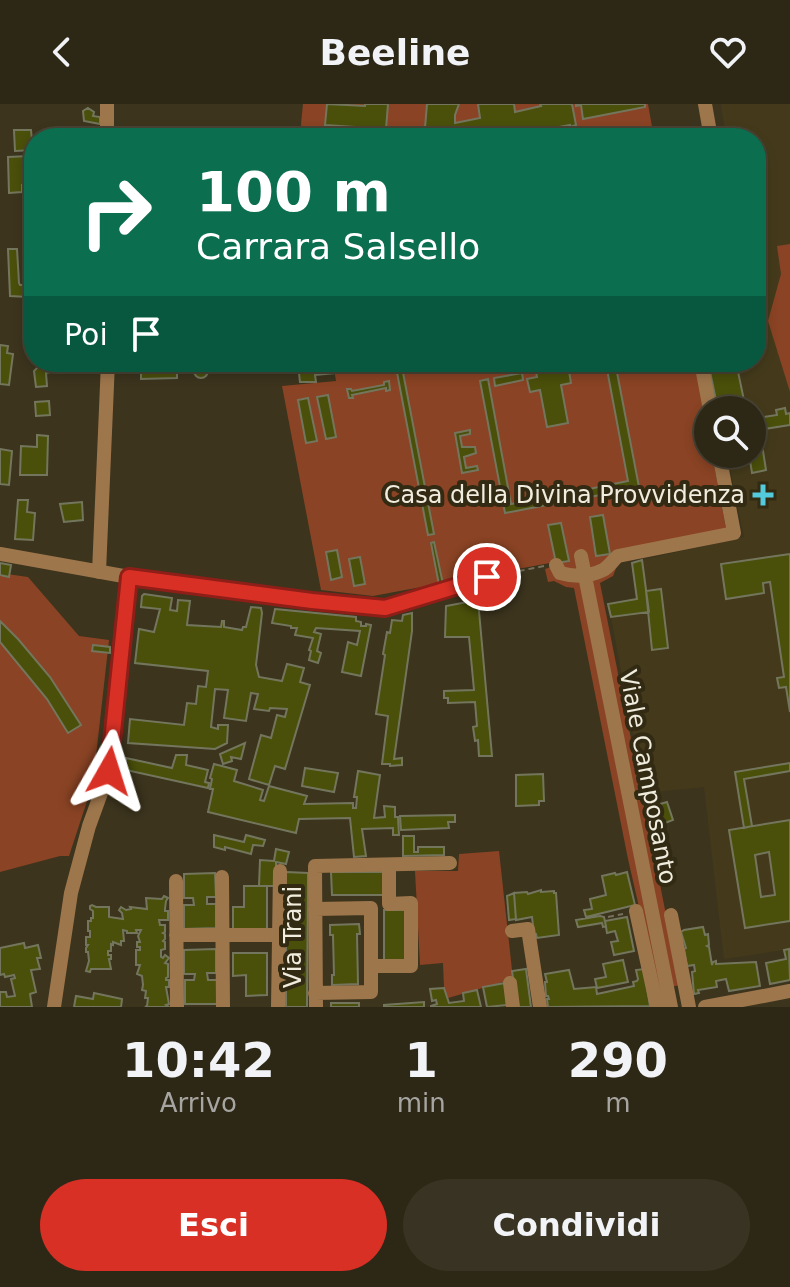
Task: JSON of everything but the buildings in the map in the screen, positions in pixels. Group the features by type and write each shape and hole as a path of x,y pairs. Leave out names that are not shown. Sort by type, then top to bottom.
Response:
{"street":[{"path":"107,104 107,128"},
{"path":"705,104 709,128"},
{"path":"99,572 108,372"},
{"path":"703,372 707,396"},
{"path":"553,565 560,573 585,575 602,571 614,557 734,533 722,468"},
{"path":"0,554 129,577 385,608 487,577"},
{"name":"Viale Camposanto","path":"581,556 671,1007"},
{"path":"54,1007 71,893 89,826 109,771 129,577"},
{"path":"371,966 411,966 411,903 389,904 389,865 450,863"},
{"name":"Via Trani","path":"316,1000 315,866 389,865"},
{"path":"278,1007 280,871"},
{"path":"222,877 223,1007"},
{"path":"176,881 177,1007"},
{"path":"315,909 371,908 371,992 316,1000"},
{"name":"Viale Camposanto","path":"636,911 657,1007"},
{"name":"Viale Camposanto","path":"671,915 689,1007"},
{"path":"512,931 528,929 540,1007"},
{"path":"176,935 279,935"},
{"path":"510,983 513,1007"},
{"path":"715,1006 766,1001 790,991"}],"path":[{"path":"487,577 553,565"},
{"path":"608,917 636,911"}],"shaded area":[{"path":"303,104 648,104 652,128 302,128"},
{"name":"Casa della Divina Provvidenza","path":"721,104 790,104 790,949 724,959 704,787 644,793 611,617 649,612 642,560 744,537 730,468 766,468 766,396 743,396 738,372 766,372 766,128 725,128"},
{"path":"790,244 790,392 768,321 781,274 777,246"},
{"path":"335,372 697,372 701,396 694,396 694,468 715,468 726,529 619,561 613,576 600,583 680,985 658,990 628,859 574,588 548,582 545,569 551,567 550,563 373,596 321,590 282,386 336,381"},
{"path":"0,573 28,577 79,636 109,640 93,783 69,856 0,872"},
{"path":"499,851 513,979 448,998 444,988 443,963 420,965 415,871 458,871 459,854"}],"place":[{"name":"Casa della Divina Provvidenza","path":"763,495"}],"route":[{"path":"109,771 129,577 385,608 487,577"}]}
